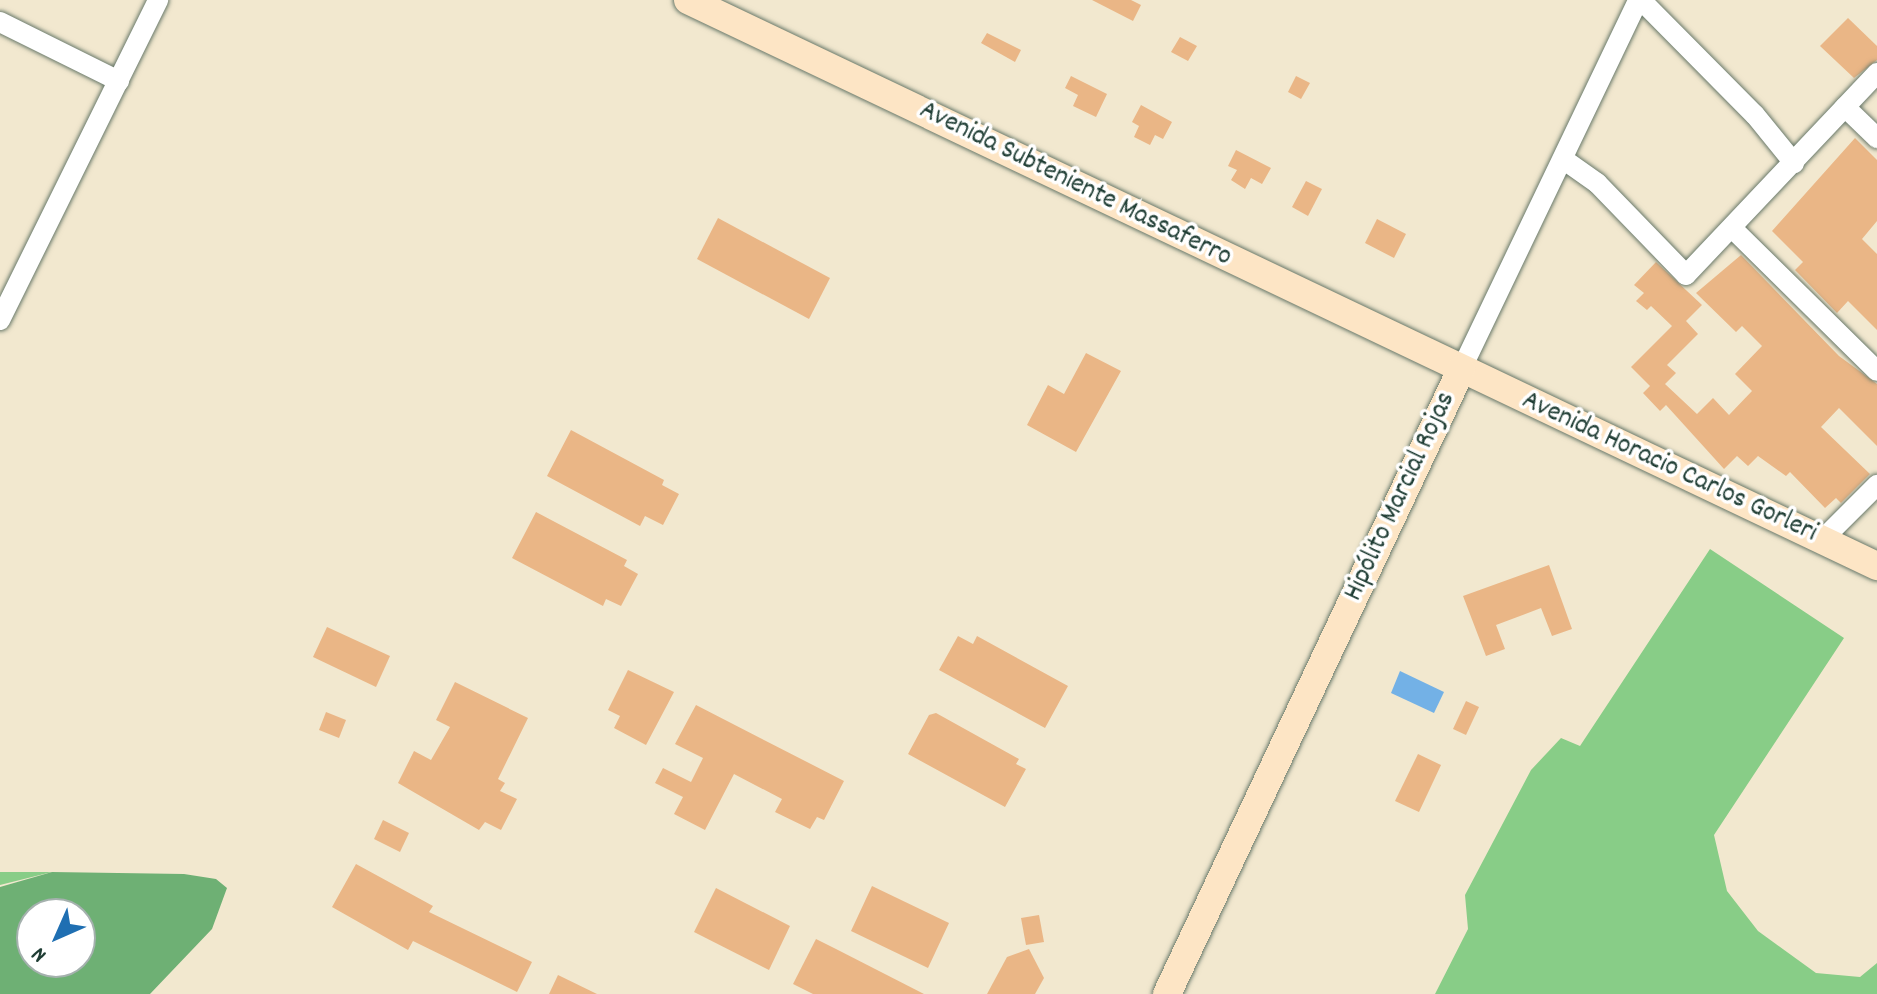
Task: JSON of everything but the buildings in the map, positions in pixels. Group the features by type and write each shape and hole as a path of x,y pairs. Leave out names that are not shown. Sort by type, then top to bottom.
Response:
{"main road":[{"name":"Avenida Subteniente Massaferro","path":"688,0 1461,370"},
{"name":"Avenida Horacio Carlos Gorleri","path":"1461,370 1877,566"},
{"name":"Hipólito Marcial Rojas","path":"1167,994 1461,370"}],"street":[{"path":"0,320 158,0"},
{"path":"1640,0 1755,115 1794,163"},
{"name":"Hipólito Marcial Rojas","path":"1461,370 1640,0"},
{"path":"0,22 119,81"},
{"path":"1563,159 1597,183 1686,275 1733,229 1877,73"},
{"path":"1845,107 1877,138"},
{"path":"1733,229 1877,371"},
{"path":"1822,540 1877,485"}],"green space":[{"path":"1710,549 1844,638 1714,835 1727,891 1758,931 1816,973 1860,977 1877,963 1877,994 1435,994 1468,929 1465,895 1531,770 1561,738 1580,746"},
{"path":"0,872 52,872 0,885"},
{"path":"52,872 184,874 216,879 227,888 212,929 150,994 0,994 0,887"}],"water":[{"path":"1400,671 1444,692 1434,713 1391,693"}]}
